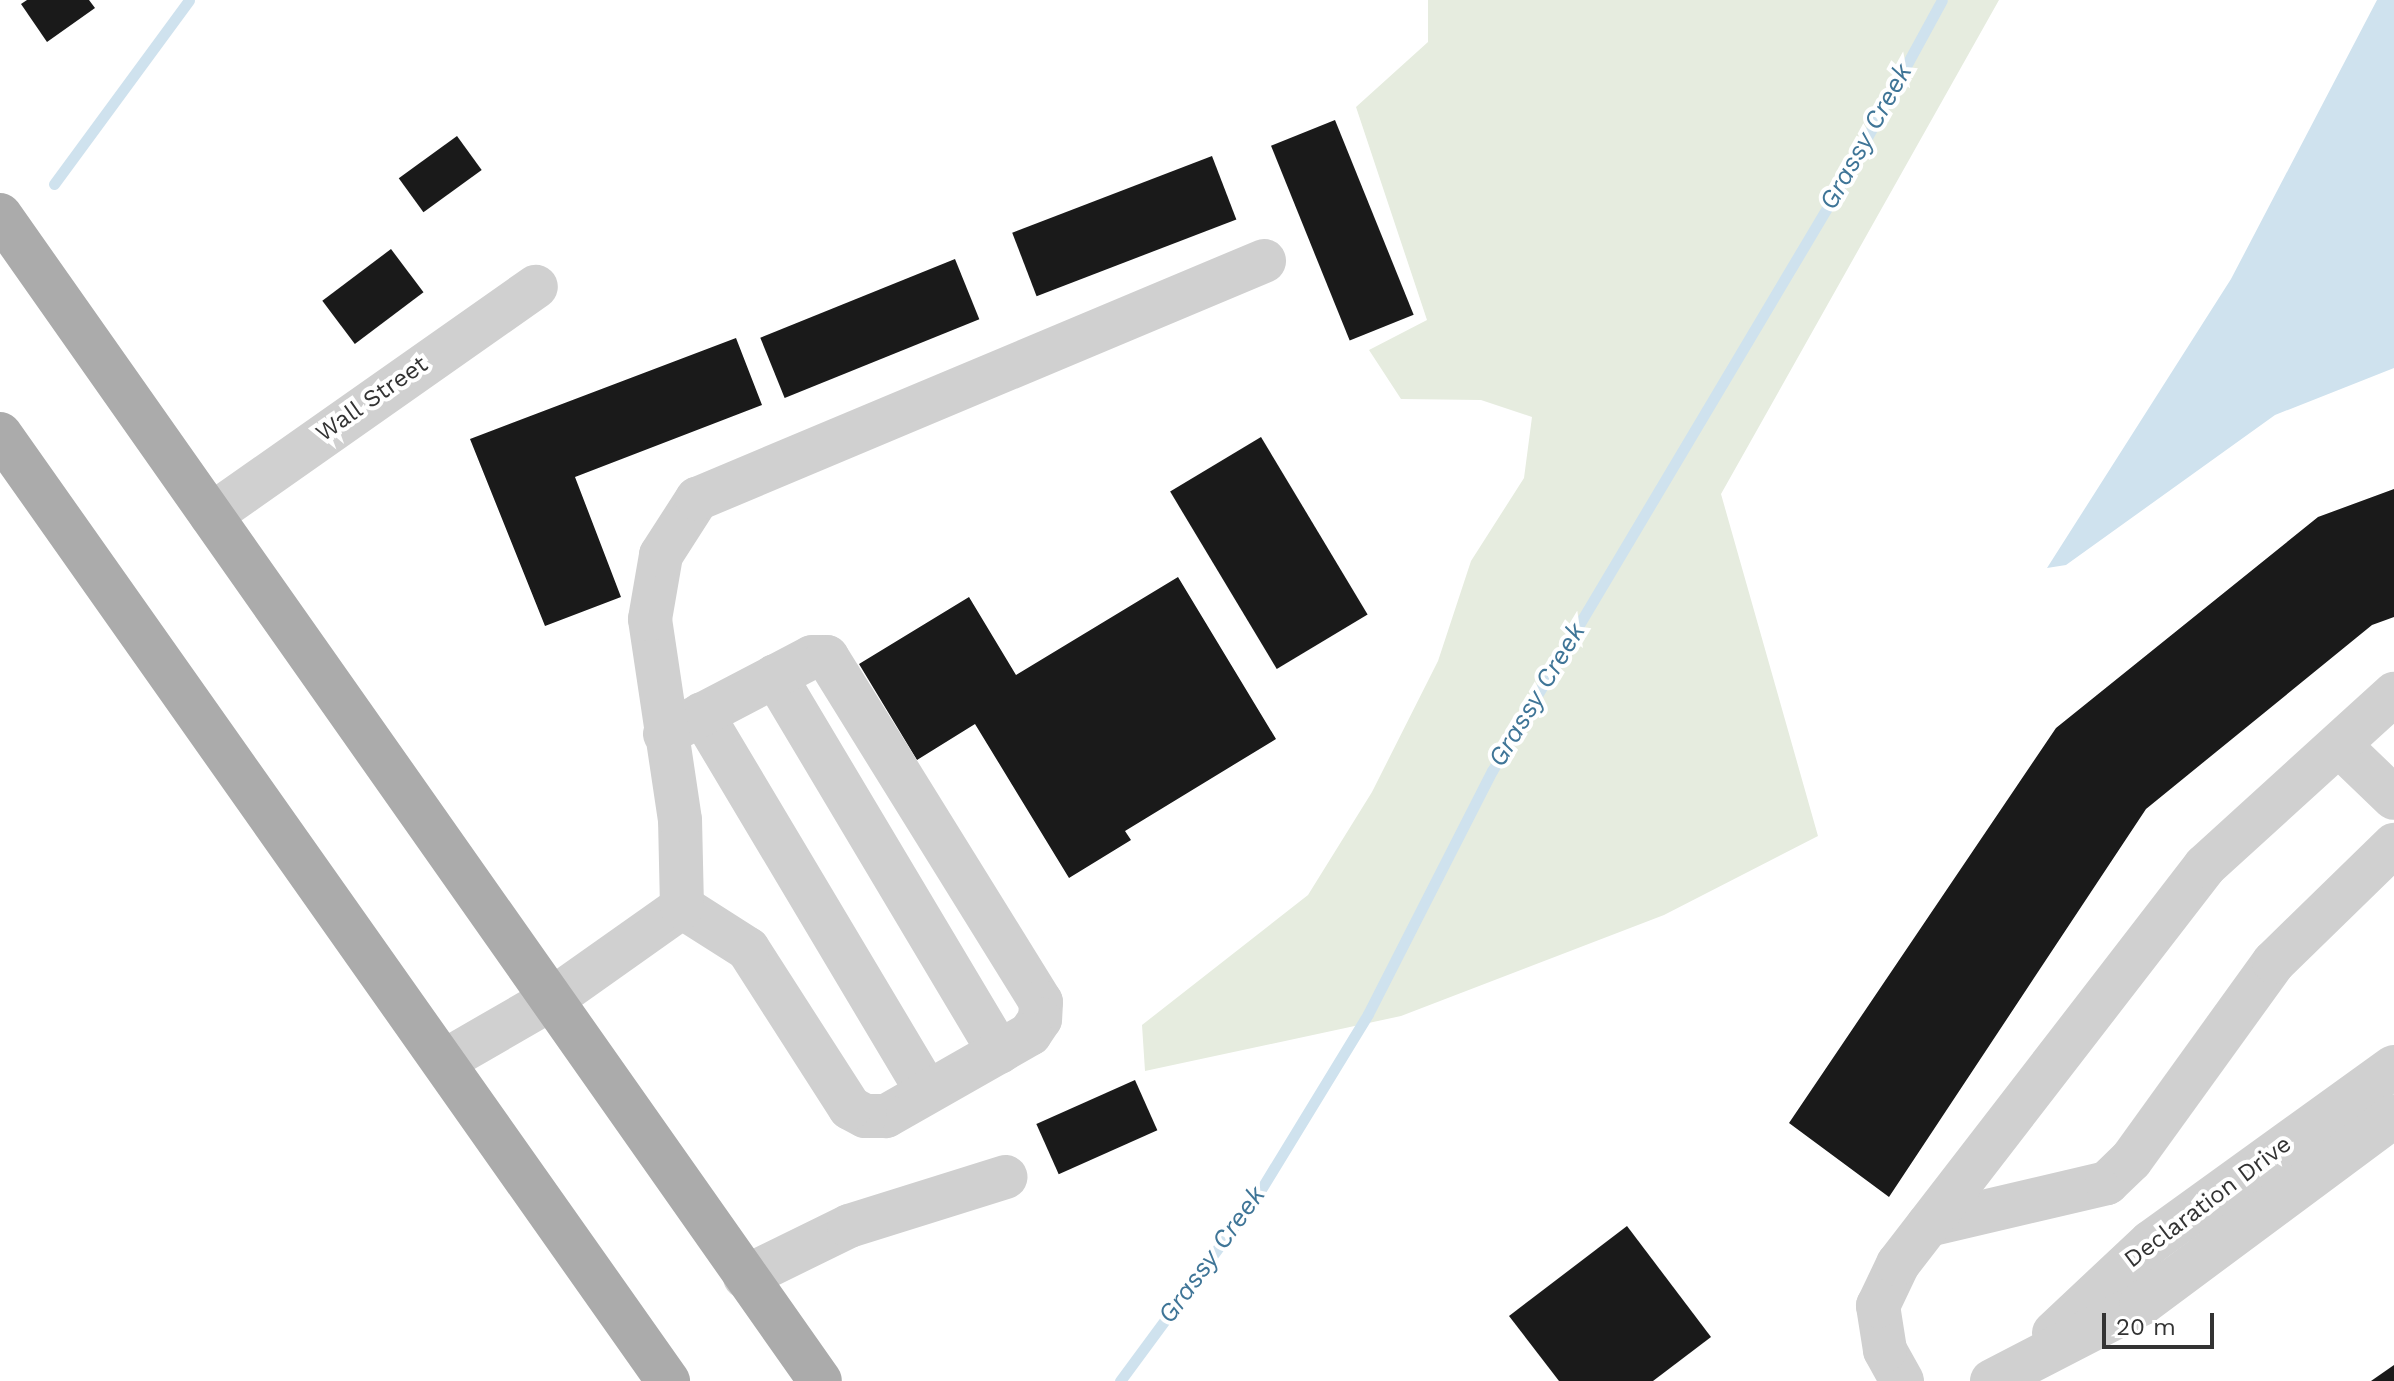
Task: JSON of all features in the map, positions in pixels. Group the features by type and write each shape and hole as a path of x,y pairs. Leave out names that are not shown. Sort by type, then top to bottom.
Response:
{"main road":[{"path":"0,215 555,997 745,1277 820,1381"},
{"path":"0,434 446,1060 668,1381"}],"street":[{"path":"927,1092 683,724 650,619 661,555 697,499 1264,261"},
{"name":"Wall Street","path":"211,515 536,287"},
{"path":"682,907 748,949 850,1108 886,1116 1030,1034 1041,1002 836,666 827,657 812,657 683,724"},
{"path":"775,676 999,1052"},
{"path":"1902,1381 1885,1350 1878,1306 1928,1225 2205,866 2394,694"},
{"path":"682,907 680,820 683,724"},
{"path":"2339,745 2394,798"},
{"path":"1928,1225 2107,1183 2131,1160 2274,962 2394,845"},
{"path":"446,1060 555,997 682,907"},
{"name":"Declaration Drive","path":"2036,1352 2151,1242 2394,1067"},
{"name":"Declaration Drive","path":"1992,1381 2036,1352 2141,1304 2394,1116"},
{"path":"745,1277 849,1226 1005,1177"}],"shaded area":[{"path":"1428,0 1999,0 1721,494 1818,836 1664,915 1401,1016 1145,1071 1142,1025 1308,895 1372,792 1438,661 1471,561 1524,478 1532,417 1481,400 1401,399 1369,350 1427,320 1356,107 1428,42"}],"water":[{"path":"2377,0 2394,0 2394,368 2275,415 2066,565 2047,568 2231,279"}],"building":[{"path":"27,0 89,0 95,8 47,42 21,4"},
{"path":"1335,120 1414,315 1350,341 1271,146"},
{"path":"457,136 482,170 423,212 399,178"},
{"path":"1212,156 1236,219 1037,296 1012,233"},
{"path":"391,249 423,292 355,344 322,301"},
{"path":"955,259 979,319 785,398 760,338"},
{"path":"736,338 762,405 575,477 621,597 545,626 470,439"},
{"path":"1261,437 1368,614 1277,669 1170,492"},
{"path":"2394,489 2394,617 2372,625 2146,809 1889,1197 1789,1123 2056,728 2318,517"},
{"path":"1178,577 1276,739 1125,831 1131,840 1069,878 975,724 917,760 859,664 969,597 1016,675"},
{"path":"1135,1080 1157,1130 1059,1174 1036,1124"},
{"path":"1627,1226 1711,1337 1653,1381 1559,1381 1509,1316"},
{"path":"2394,1365 2394,1381 2371,1381"}],"waterway":[{"path":"54,184 189,0"},
{"name":"Grassy Creek","path":"1120,1381 1260,1191 1368,1014 1492,771 1846,176 1942,0"}]}
